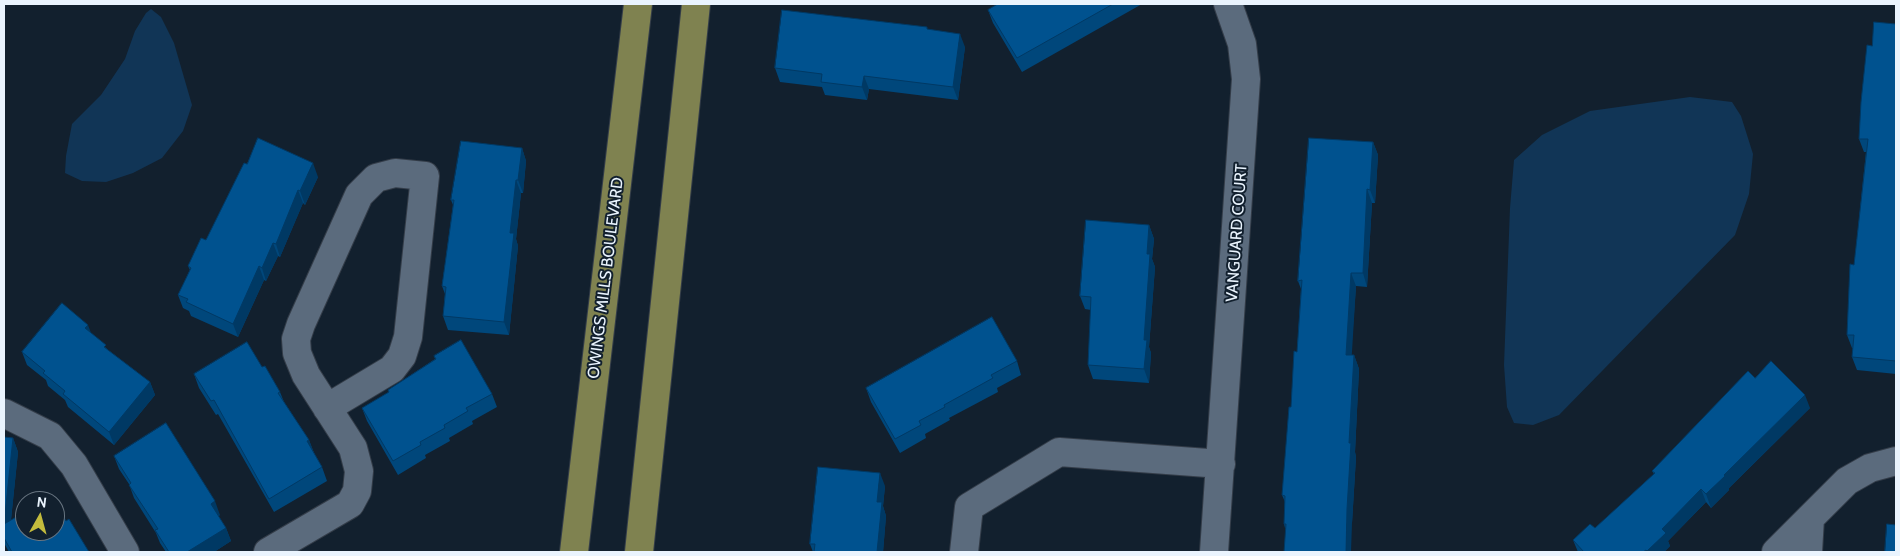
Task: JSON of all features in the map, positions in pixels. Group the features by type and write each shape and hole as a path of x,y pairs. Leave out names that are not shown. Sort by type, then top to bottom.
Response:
{"main road":[{"name":"OWINGS MILLS BOULEVARD","path":"574,552 638,4"},
{"path":"639,552 696,4"}],"street":[{"name":"VANGUARD COURT","path":"1214,552 1246,79 1242,44 1228,4"},
{"path":"268,552 350,504 357,491 360,471 352,448 327,408 306,374 297,353 296,339 359,195 376,178 395,173 425,176 408,337 402,356 392,369 327,408"},
{"path":"4,413 50,436 74,465 125,552"},
{"path":"964,552 969,507 1059,452 1221,464"},
{"path":"1776,552 1847,481 1870,468 1896,461"},
{"path":"1808,552 1810,518"}],"water":[{"path":"151,9 161,17 174,43 192,105 183,131 162,158 133,173 106,182 82,181 65,173 72,124 101,95 125,59 135,31 146,13"},
{"path":"1690,97 1732,102 1741,116 1753,154 1749,194 1735,235 1559,415 1533,425 1514,423 1507,407 1504,365 1510,208 1514,160 1542,135 1590,111"}],"building":[{"path":"998,4 1113,4 1017,58 988,10"},
{"path":"782,10 927,27 927,29 960,34 953,87 864,76 862,87 821,82 822,74 775,68"},
{"path":"1874,22 1896,24 1896,361 1852,357 1854,335 1847,335 1850,264 1854,265 1868,139 1859,139 1861,102 1867,45 1872,46"},
{"path":"258,138 313,163 300,191 298,190 276,244 273,243 262,268 259,266 233,324 186,302 188,299 178,295 191,268 188,266 201,238 206,240 244,163 247,164"},
{"path":"1309,138 1373,142 1370,190 1367,189 1363,273 1351,273 1346,355 1354,355 1346,552 1284,552 1286,524 1284,524 1285,496 1282,495 1289,407 1291,407 1294,351 1297,352 1302,280 1298,281"},
{"path":"461,141 522,148 510,233 514,233 504,322 443,316 446,287 442,286 454,200 451,200"},
{"path":"1086,220 1149,225 1147,254 1150,254 1144,340 1147,340 1144,369 1088,365 1091,297 1080,296"},
{"path":"62,303 88,325 85,328 106,345 104,347 150,382 109,432 63,394 65,391 22,352"},
{"path":"992,317 1017,361 991,375 993,378 944,405 945,407 919,421 921,425 895,439 866,388"},
{"path":"461,340 492,394 466,408 468,411 444,425 445,428 420,442 421,445 393,461 362,408 389,392 388,390 436,359 434,356"},
{"path":"247,342 262,367 265,366 280,392 278,393 309,440 307,441 322,467 269,499 214,400 211,401 194,374"},
{"path":"1771,361 1805,395 1706,494 1701,489 1662,529 1666,533 1647,551 1584,552 1573,540 1590,524 1595,528 1655,473 1652,471 1748,371 1755,378"},
{"path":"166,423 215,501 211,504 226,528 187,552 169,552 155,530 158,529 129,485 131,483 114,456"},
{"path":"4,437 13,438 4,524"},
{"path":"818,467 880,473 877,502 882,502 877,552 814,552 815,544 810,544"},
{"path":"15,518 15,541 65,541 65,519 66,521 69,519 89,552 12,552 4,538 4,524"},
{"path":"1887,524 1896,525 1896,552 1885,552"}]}
